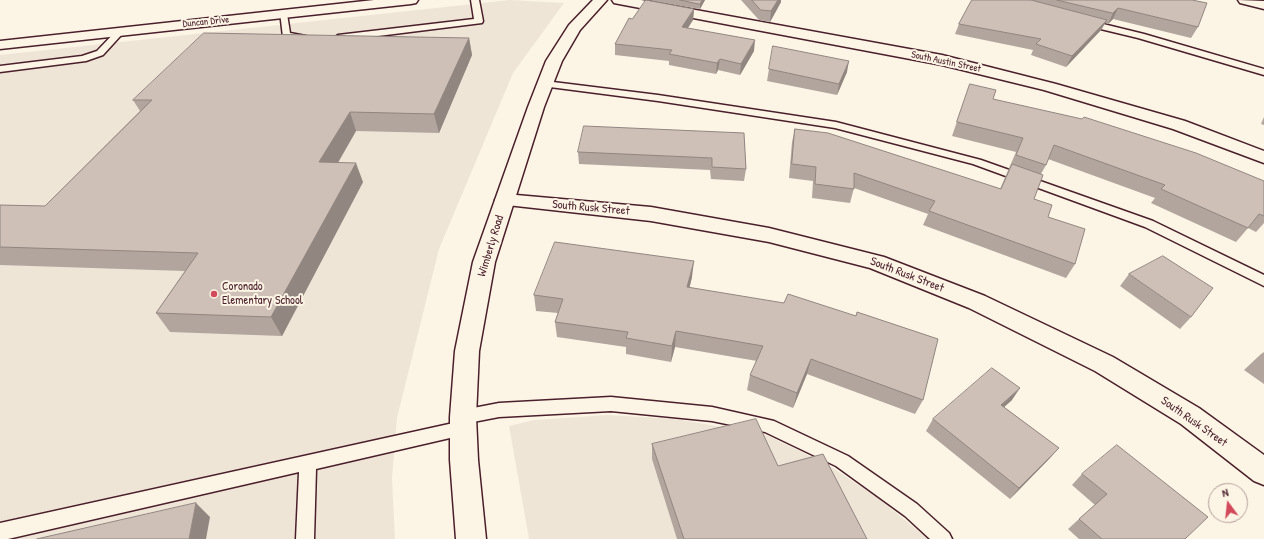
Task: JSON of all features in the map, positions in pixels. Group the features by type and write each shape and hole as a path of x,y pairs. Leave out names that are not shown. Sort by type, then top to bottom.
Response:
{"street":[{"name":"Duncan Drive","path":"0,45 411,0"},
{"name":"Wimberly Road","path":"471,539 463,423 467,351 484,262 554,61 574,28 600,0"},
{"name":"South Austin Street","path":"618,0 942,60 1027,81 1179,125 1264,158"},
{"path":"1245,0 1264,5"},
{"name":"South Rusk Street","path":"505,200 651,214 769,235 876,262 976,302 1104,364 1190,416 1264,472"}],"lane":[{"path":"330,39 479,21 475,0"},
{"path":"283,14 286,35 314,40"},
{"path":"1082,21 1141,36 1264,72"},
{"path":"0,69 83,59 100,53 120,32"},
{"path":"545,84 658,98 836,125 977,162 1149,224 1264,282"},
{"path":"0,532 308,462 463,423 499,410 611,404 712,414 768,426 842,461 911,510 943,539"},
{"path":"305,539 308,462"}],"shaded area":[{"name":"Coronado Elementary School","path":"510,0 564,3 513,73 439,249 397,418 392,478 395,539 0,539 0,55"},
{"path":"607,415 675,419 764,434 825,463 878,498 928,539 529,539 509,426 534,420"}],"building":[{"path":"646,0 694,9 682,27 755,40 741,64 720,59 717,63 669,54 672,50 615,44 629,18 632,19"},
{"path":"680,0 702,0 700,4"},
{"path":"752,0 778,0 771,11 761,10"},
{"path":"972,0 1031,0 1107,20 1072,56 1036,44 1041,39 959,24"},
{"path":"1057,0 1192,0 1207,3 1198,27 1118,8 1113,13"},
{"path":"204,33 469,38 434,114 350,112 319,162 356,163 271,317 156,313 198,253 0,247 0,205 45,206 152,100 133,100"},
{"path":"773,46 849,61 839,84 769,69"},
{"path":"970,84 996,90 993,99 1082,119 1084,117 1196,153 1264,181 1264,216 1259,214 1248,228 1161,189 1165,185 1054,145 1046,165 1016,155 1023,138 957,122"},
{"path":"584,126 744,133 746,169 712,167 712,158 578,152"},
{"path":"795,129 828,133 1001,189 1012,164 1043,175 1034,199 1052,205 1048,217 1085,229 1075,264 929,211 935,201 854,173 854,189 815,184 816,167 792,164"},
{"path":"555,242 694,261 687,287 784,303 788,294 856,316 857,312 938,339 923,400 811,359 797,393 750,375 763,346 676,331 672,346 626,338 628,332 555,322 563,299 534,295"},
{"path":"1163,256 1213,288 1191,317 1129,274"},
{"path":"992,368 1020,388 1001,405 1059,448 1019,488 933,419"},
{"path":"756,419 778,466 823,454 867,539 684,539 652,444"},
{"path":"1117,445 1208,517 1185,539 1102,539 1079,519 1107,494 1082,474"},
{"path":"196,503 189,539 37,539"}],"place":[{"name":"Coronado Elementary School","path":"214,294"}]}
